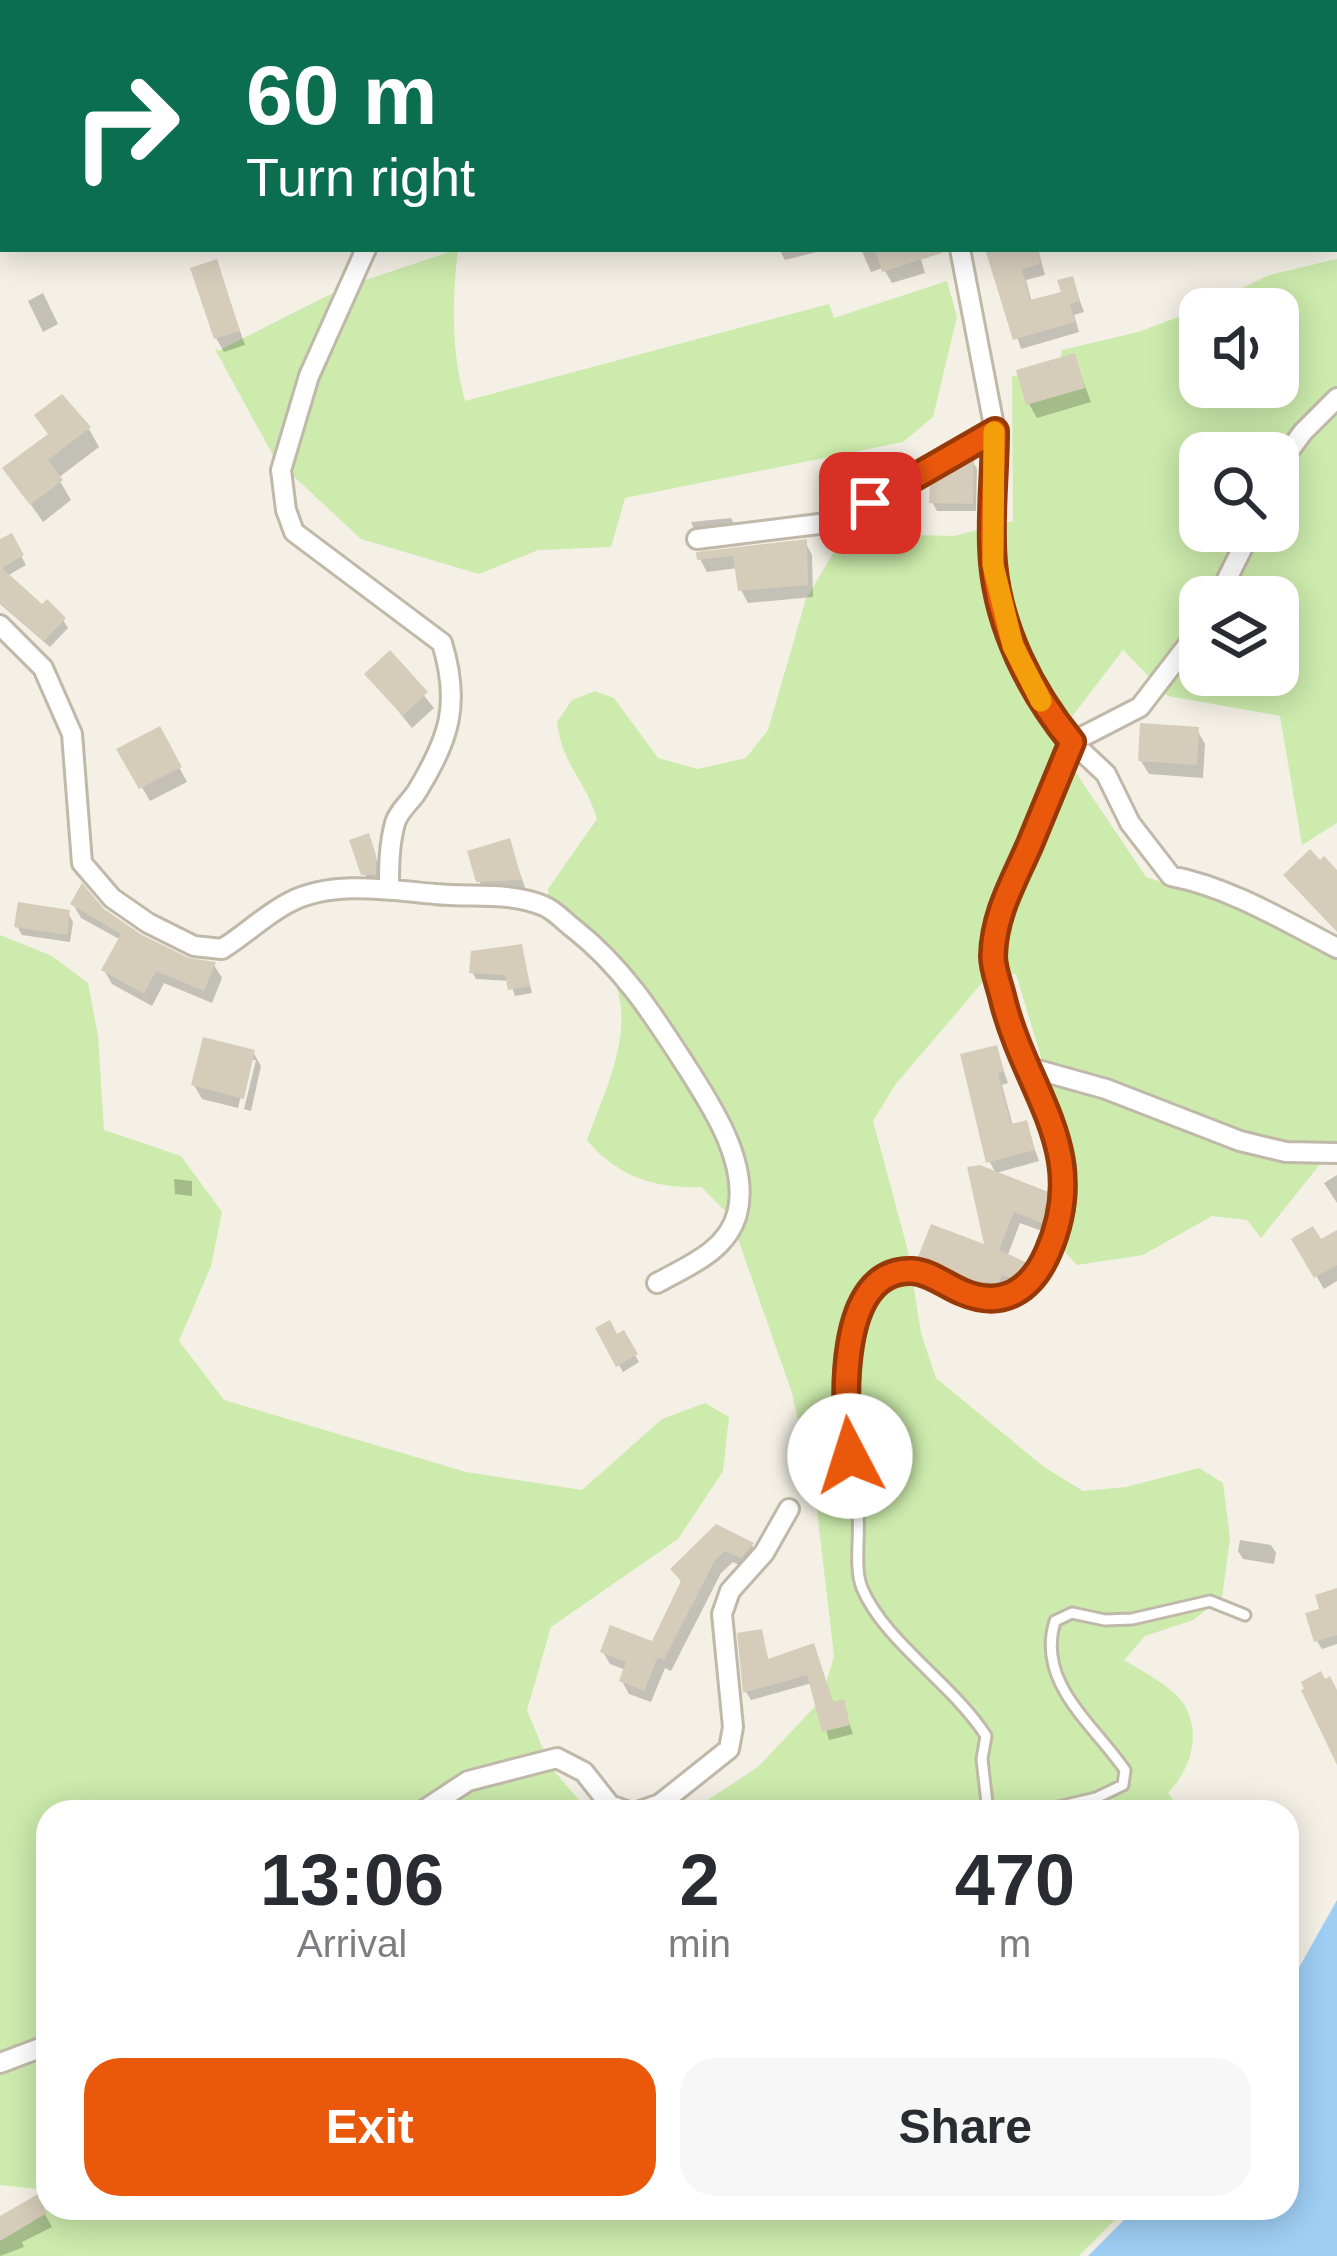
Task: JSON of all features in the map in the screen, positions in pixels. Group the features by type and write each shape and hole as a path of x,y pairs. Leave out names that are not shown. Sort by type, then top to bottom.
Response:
{"street":[{"path":"365,252 309,376 281,470 294,532 442,643 449,666 454,699 448,734 396,819 388,858 389,889"},
{"path":"961,252 995,431 993,565 1013,646 1044,707 1106,774 1130,823 1171,876 1201,882 1250,902 1337,948"},
{"path":"1299,442 1336,400"},
{"path":"697,539 827,523 995,431"},
{"path":"0,626 44,668 72,734 82,863 112,898 148,923 194,946 222,949 289,902 312,894 389,889 502,896 546,906 586,938 636,988 698,1085 730,1148 739,1179 737,1215 718,1248 657,1283"},
{"path":"1048,1252 1064,1209 1065,1166 993,960 998,913 1072,742 1140,707 1179,656"},
{"path":"1027,1066 1106,1089 1240,1142 1286,1152 1337,1154"},
{"path":"665,1800 728,1750 733,1727 722,1615 730,1591 764,1553 789,1509"},
{"path":"440,1800 468,1781 557,1758 584,1772 607,1800"},
{"path":"0,2063 36,2050"}],"lane":[{"path":"987,1800 982,1759 986,1736 961,1702 879,1616 860,1585 844,1378 852,1337 871,1286 887,1272 917,1271 963,1293 986,1298 1014,1294 1033,1282 1048,1252"},
{"path":"1080,1800 1123,1785 1125,1770 1058,1684 1049,1662 1055,1621 1072,1612 1106,1620 1132,1619 1210,1601 1245,1615"}],"green space":[{"path":"458,252 454,325 465,401 829,304 834,318 947,281 957,317 933,417 903,442 625,498 611,547 538,550 479,574 361,539 275,459 216,351 215,347 218,351 345,287"},
{"path":"1337,259 1337,823 1302,845 1280,716 1168,696 1123,650 1054,740 1146,877 1337,943 1337,1143 1261,1238 1247,1220 1212,1216 1143,1255 1077,1265 1054,1240 1069,1190 1063,1130 1016,974 987,977 895,1085 873,1121 908,1251 921,1333 936,1378 1044,1467 1083,1491 1126,1487 1199,1468 1223,1483 1230,1538 1222,1598 1193,1620 1145,1636 1124,1660 1173,1692 1185,1706 1192,1730 1191,1753 1168,1793 1173,1800 707,1800 758,1767 821,1700 834,1656 816,1502 792,1393 730,1216 701,1187 668,1186 638,1178 611,1163 587,1140 618,1047 620,1000 599,956 549,914 548,889 597,819 564,750 557,722 572,700 595,691 614,698 658,758 698,769 746,758 768,730 806,599 845,533 954,536 1013,521 1012,376 1059,368 1062,350 1179,317 1179,408 1299,408 1299,288 1243,288 1269,275"},
{"path":"0,935 52,956 88,983 98,1036 104,1130 181,1156 222,1212 211,1266 179,1341 224,1400 466,1472 582,1490 662,1419 705,1403 729,1417 723,1471 678,1539 551,1627 527,1710 550,1766 579,1800 36,1800 36,2189 0,2185"},
{"path":"36,2216 36,2220 1115,2220 1079,2256 0,2256 0,2236"}],"water":[{"path":"1337,1900 1337,2256 1088,2256 1124,2220 1299,2220 1299,1968"}],"building":[{"path":"876,252 942,252 942,253 882,272"},
{"path":"986,252 1038,252 1041,264 1022,269 1030,300 1061,292 1057,280 1073,276 1080,301 1070,304 1075,322 1013,340"},
{"path":"217,259 240,331 214,339 190,268"},
{"path":"1075,353 1085,388 1026,405 1016,370"},
{"path":"62,394 91,427 48,460 63,480 30,505 2,468 48,434 34,415"},
{"path":"974,458 973,504 929,503 930,482"},
{"path":"12,533 24,555 2,568 42,604 47,599 66,618 44,641 0,603 0,539"},
{"path":"807,539 808,585 738,591 733,556 697,560 696,552"},
{"path":"390,650 428,692 403,716 364,674"},
{"path":"1140,723 1199,727 1197,765 1138,761"},
{"path":"160,726 182,767 139,789 116,749"},
{"path":"369,833 376,875 361,875 349,840"},
{"path":"510,838 522,880 476,882 467,851"},
{"path":"1310,849 1337,870 1337,932 1283,875"},
{"path":"82,883 104,909 142,935 189,958 216,962 204,991 156,971 144,994 101,970 121,934 70,904"},
{"path":"18,902 70,910 67,935 14,927"},
{"path":"522,944 530,986 508,990 505,975 469,973 471,951"},
{"path":"203,1037 255,1050 244,1099 191,1085"},
{"path":"997,1045 1004,1071 998,1073 1011,1124 1027,1120 1035,1150 986,1163 960,1054"},
{"path":"980,1165 1051,1193 1044,1224 1014,1212 999,1250 1030,1264 1017,1280 1002,1275 998,1286 985,1281 983,1287 976,1285 916,1262 931,1224 984,1244 967,1167"},
{"path":"1313,1226 1321,1239 1337,1230 1337,1265 1314,1278 1291,1239"},
{"path":"610,1320 617,1334 624,1330 638,1354 616,1367 595,1328"},
{"path":"716,1524 754,1543 741,1558 725,1551 715,1560 664,1660 658,1657 644,1691 619,1681 626,1662 600,1652 610,1625 652,1641 681,1581 670,1569"},
{"path":"1337,1588 1337,1635 1314,1642 1305,1613 1319,1609 1315,1595"},
{"path":"762,1629 768,1659 814,1643 833,1702 844,1699 850,1725 822,1732 807,1675 743,1693 737,1633"},
{"path":"1321,1671 1325,1679 1330,1676 1337,1690 1337,1765 1301,1690 1301,1682"},
{"path":"36,2195 36,2220 0,2241 0,2216"}],"slow traffic":[{"path":"994,432 993,565 1013,646 1041,701"}],"route":[{"path":"850,1456 844,1378 852,1337 871,1286 887,1272 917,1271 963,1293 986,1298 1014,1294 1033,1282 1048,1252 1064,1209 1065,1166 1006,1011 993,960 998,913 1072,742 1044,707 1013,646 993,565 995,431 870,503"}]}
